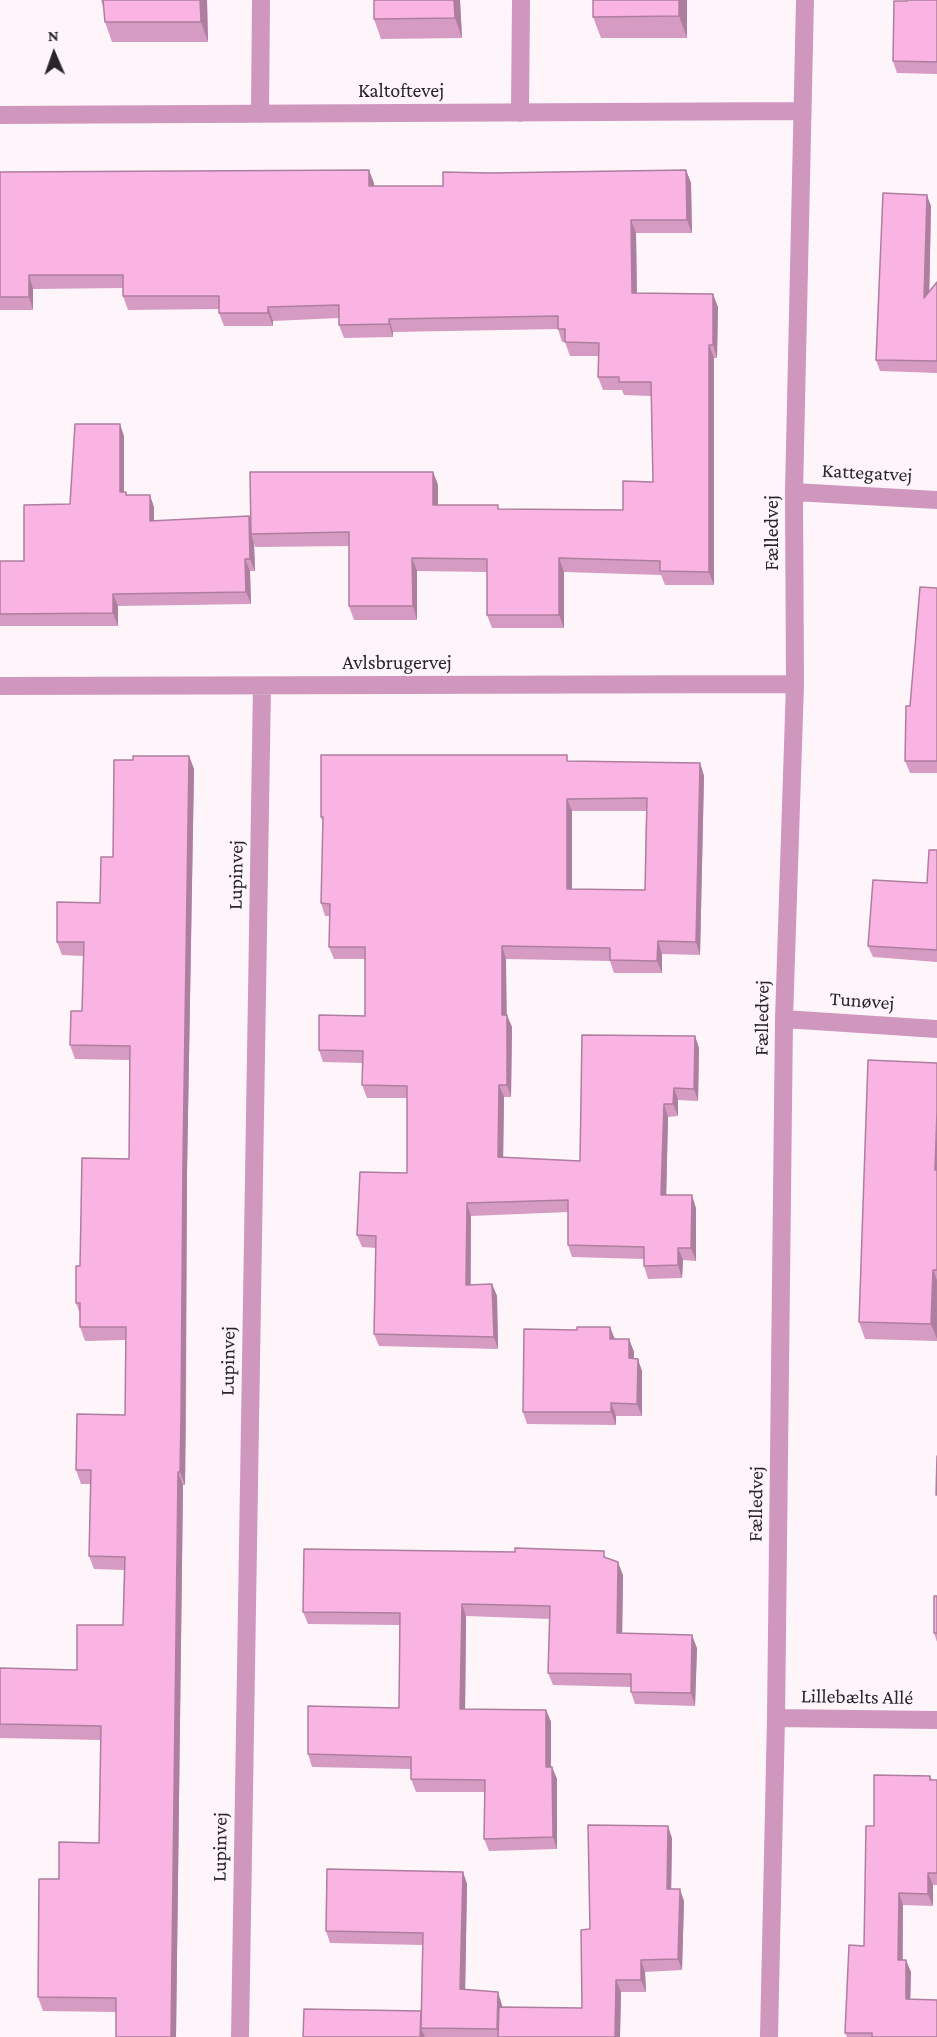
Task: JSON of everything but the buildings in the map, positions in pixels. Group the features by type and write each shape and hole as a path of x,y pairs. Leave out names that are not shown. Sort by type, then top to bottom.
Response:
{"street":[{"path":"260,114 261,0"},
{"path":"520,113 521,0"},
{"name":"Fælledvej","path":"769,2037 776,1718 784,1019 795,684 794,492 805,0"},
{"name":"Kaltoftevej","path":"0,114 802,111"},
{"name":"Kattegatvej","path":"794,492 937,500"},
{"name":"Avlsbrugervej","path":"0,686 795,684"},
{"name":"Lupinvej","path":"240,2037 262,686"},
{"name":"Tunøvej","path":"784,1019 937,1029"},
{"name":"Lillebælts Allé","path":"776,1718 937,1720"}]}
